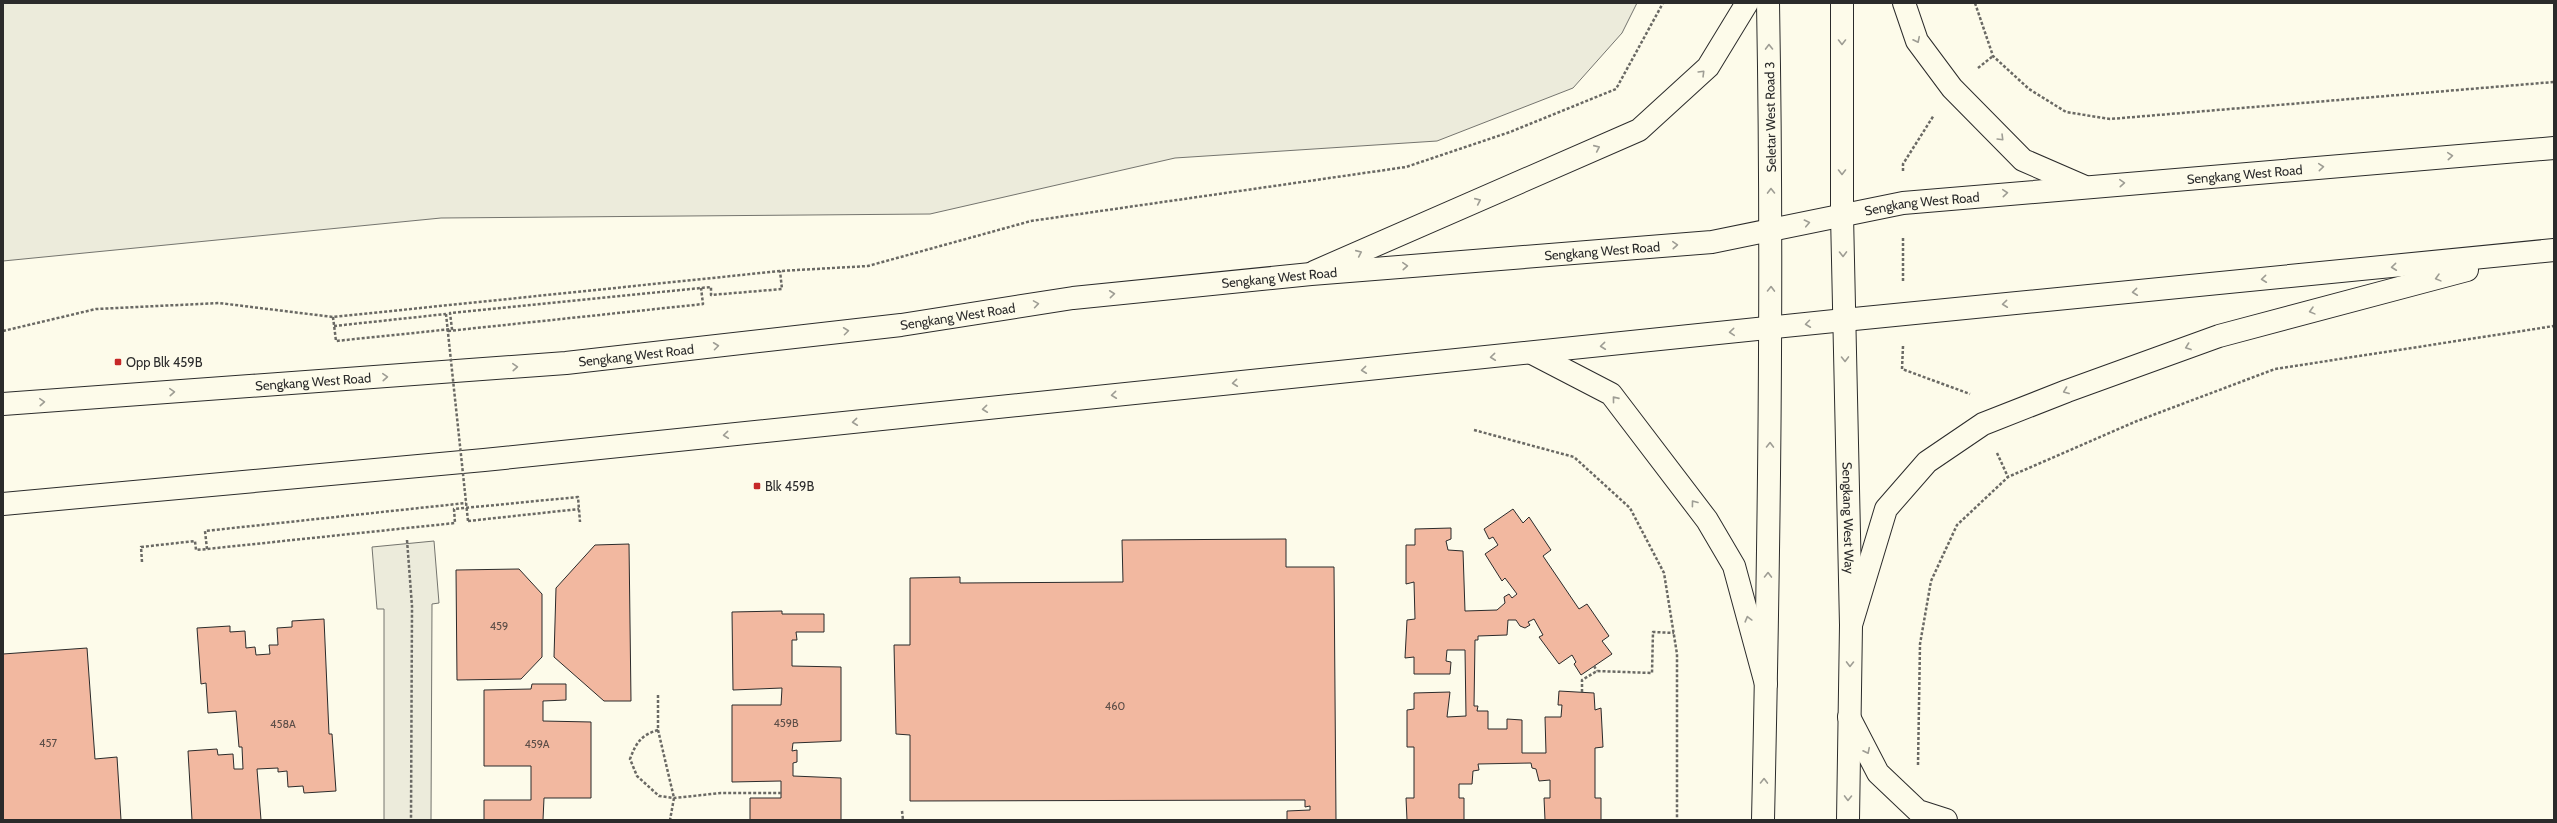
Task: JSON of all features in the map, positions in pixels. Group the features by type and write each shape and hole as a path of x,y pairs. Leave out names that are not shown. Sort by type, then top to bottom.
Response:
{"main road":[{"path":"1311,274 1640,130 1708,67 1747,3"},
{"name":"Seletar West Road 3","path":"1768,3 1772,230"},
{"path":"1842,3 1842,215"},
{"path":"1904,3 1917,41 1952,88 2023,160 2083,186"},
{"name":"Sengkang West Road","path":"3,404 566,363 901,325 1073,298 1311,274 1712,242 1903,203 2083,186 2554,148"},
{"name":"Sengkang West Way","path":"1842,215 1851,624 1848,820"},
{"path":"1763,820 1772,230"},
{"path":"3,504 484,460 1903,314 2554,250"},
{"path":"1851,624 1886,509 1927,462 1983,424 2067,391 2219,336 2530,253"},
{"path":"1532,353 1611,394 1707,520 1734,566 1766,684"},
{"path":"1849,716 1878,773 1918,811 1946,820"}],"path":[{"path":"3,331 96,309 211,304 333,317 780,271 868,266 1031,221 1406,167 1510,132 1616,89 1663,3"},
{"path":"1974,3 1993,56 2029,89 2066,112 2110,119 2554,82"},
{"path":"1993,56 1952,88 1903,164 1902,369 1970,395 2008,477"},
{"path":"333,317 336,341 452,329 450,313 711,287 711,295 782,289 780,271"},
{"path":"448,331 703,304 701,288"},
{"path":"334,326 446,314 468,521 579,509"},
{"path":"1918,811 1920,644 1931,581 1957,525 2008,477 2137,421 2275,369 2554,326"},
{"path":"1474,430 1574,457 1630,508 1664,573 1677,654 1677,820"},
{"path":"142,562 141,546 195,541 196,550 455,523 454,509 578,497 580,522"},
{"path":"207,549 205,531 466,503"},
{"path":"407,540 412,606 411,820"},
{"path":"1582,692 1582,680 1597,671 1652,673 1653,632 1674,633"},
{"path":"1594,666 1597,671"},
{"path":"658,695 658,730 674,798 670,820"},
{"path":"658,730 647,733 637,742 630,759 637,776 659,796 674,798 720,793 782,792"},
{"path":"902,810 903,820"}],"shaded area":[{"path":"3,3 1637,3 1622,33 1573,88 1437,141 1175,158 930,214 441,218 3,261"},
{"path":"434,541 439,603 432,604 431,820 384,820 384,609 377,609 372,547"}],"building":[{"path":"1513,509 1523,523 1529,517 1551,550 1543,556 1579,609 1587,604 1609,636 1602,641 1612,654 1581,675 1574,664 1576,662 1572,655 1559,664 1539,637 1543,635 1534,619 1528,622 1530,625 1525,628 1520,626 1516,620 1508,620 1507,635 1478,636 1478,640 1475,640 1474,706 1478,706 1477,711 1488,711 1488,729 1507,729 1507,719 1522,720 1522,753 1546,753 1545,717 1561,717 1562,705 1558,705 1559,691 1594,693 1595,710 1601,708 1603,747 1595,748 1595,798 1601,798 1601,820 1545,820 1544,798 1550,798 1550,780 1539,781 1536,769 1532,768 1531,763 1478,764 1479,770 1473,771 1472,784 1459,784 1459,798 1464,798 1464,820 1407,820 1406,798 1414,798 1414,747 1407,747 1407,710 1414,709 1414,693 1450,692 1447,717 1466,716 1465,650 1447,650 1446,661 1451,662 1450,674 1414,674 1414,657 1405,658 1407,620 1415,619 1414,582 1406,584 1406,545 1415,545 1415,529 1451,528 1451,539 1446,541 1448,550 1463,551 1465,611 1497,610 1505,603 1504,597 1509,594 1512,598 1517,594 1505,578 1502,581 1485,554 1498,545 1493,537 1489,539 1484,529"},
{"path":"1286,539 1286,567 1334,567 1336,820 1287,820 1287,811 1310,810 1310,806 1305,807 1305,800 910,801 910,735 896,734 894,645 910,645 910,578 960,577 960,583 1123,582 1122,540"},
{"path":"629,544 631,701 604,701 554,657 556,588 595,545"},
{"path":"519,569 542,594 542,657 521,679 457,680 456,570"},
{"path":"782,611 782,614 824,614 824,632 796,632 797,640 792,640 792,666 841,667 841,741 793,743 792,751 797,750 797,762 793,763 793,776 841,778 841,820 750,820 750,798 781,798 781,781 732,782 732,705 781,705 782,688 733,690 732,612"},
{"path":"324,619 329,734 332,734 336,791 304,793 303,786 288,787 287,771 278,772 278,768 257,769 261,820 192,820 188,751 217,749 218,755 233,754 234,769 243,769 242,747 239,747 236,711 208,713 206,683 201,684 197,628 230,626 230,632 245,631 246,648 255,647 256,655 270,654 269,645 278,645 277,628 292,627 292,621"},
{"path":"87,648 95,759 117,757 121,820 3,820 3,654"},
{"path":"532,684 566,684 566,700 543,701 543,721 591,722 591,798 544,798 543,820 484,820 484,800 531,800 531,766 484,766 484,690 531,689"}],"place":[{"name":"Opp Blk 459B","path":"118,362"},
{"name":"Blk 459B","path":"757,486"}]}
